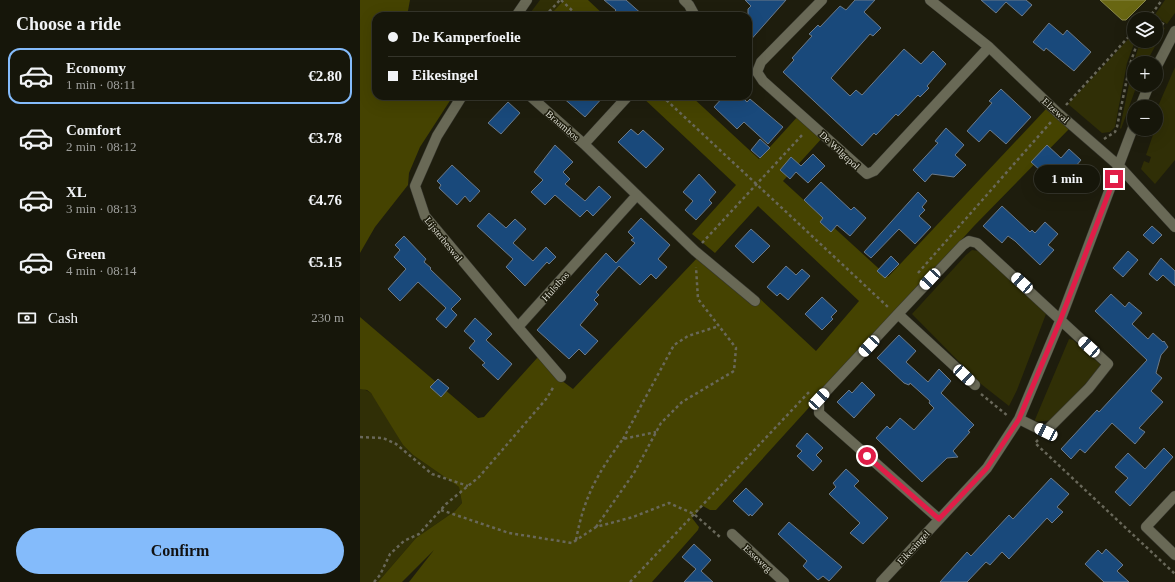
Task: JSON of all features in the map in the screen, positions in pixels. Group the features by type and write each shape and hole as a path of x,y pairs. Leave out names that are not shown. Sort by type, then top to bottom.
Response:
{"street":[{"path":"519,12 527,0"},
{"path":"684,0 693,12"},
{"name":"De Wilgepol","path":"822,0 762,62 757,72 763,81 867,174 874,170 989,47"},
{"name":"Elzewal","path":"930,0 989,47 1058,113 1119,166 1175,227"},
{"path":"1162,56 1175,31"},
{"name":"Lijsterbeswal","path":"460,100 437,136 415,186 425,216 518,327"},
{"name":"Braambos","path":"534,100 584,144 624,100"},
{"name":"Eikesingel","path":"881,582 987,468 1019,419 1060,321 1130,136"},
{"path":"584,144 695,251 755,301"},
{"name":"Hulstbos","path":"518,327 637,195"},
{"path":"939,519 819,413 819,399 963,245 969,241 976,242 1044,303 1060,321 1108,364 1089,388 1046,432 1019,419"},
{"path":"898,314 975,386"},
{"path":"518,327 561,377"},
{"path":"1175,496 1146,527 1175,555"},
{"name":"Esseweg","path":"732,534 784,582"}],"path":[{"path":"549,12 561,0 574,12"},
{"path":"1153,12 1162,0"},
{"path":"914,278 1058,113 1127,39"},
{"path":"1098,147 1107,136 1115,132 1117,127 1130,64 1136,48"},
{"path":"666,100 888,307 898,314"},
{"path":"596,527 634,474 661,423 682,402 734,371 736,348 698,299 695,251 755,184 812,124"},
{"path":"883,313 893,302"},
{"path":"576,540 580,517 592,486 624,439 674,345 688,336 719,326"},
{"path":"374,582 380,575 390,554 404,541 419,534 442,510 479,477 547,398 551,389 561,377"},
{"path":"975,386 978,391 1006,416 1019,419"},
{"path":"630,582 813,388"},
{"path":"624,439 656,432"},
{"path":"1046,432 1035,443 1175,574"},
{"path":"360,437 383,438 396,444 432,474 468,486"},
{"path":"442,510 508,533 572,543 596,527 633,517 669,503 694,514 722,538 732,534"}],"shaded area":[{"path":"360,0 410,0 408,12 372,12 372,100 450,100 420,147 409,173 408,185 375,227 360,253"},
{"path":"540,0 564,0 553,12 531,12"},
{"path":"564,0 588,0 601,12 553,12"},
{"path":"1100,0 1146,0 1134,12 1127,12 1127,19 1122,20"},
{"path":"1165,0 1175,0 1175,13 1167,24 1163,22 1163,12 1157,12"},
{"path":"1127,41 1127,48 1132,48 1130,56 1127,56 1115,127 1110,132 1102,133 1068,104"},
{"path":"1138,48 1154,48 1150,56 1136,56"},
{"path":"1175,67 1175,160 1155,184 1141,169 1144,161 1149,163 1151,157 1146,155 1153,136 1163,136 1163,100 1161,100"},
{"path":"1127,92 1134,92 1132,100 1127,100 1127,112 1121,129"},
{"path":"645,100 695,100 759,159 799,115 823,137 783,181 888,277 1046,109 1069,129 974,226 716,510 710,510 703,506 692,518 699,527 698,530 652,582 409,582 434,550 402,582 378,582 416,538 455,511 462,503 459,487 413,455 403,445 371,393 367,390 360,389 360,317 478,418 484,417 538,357 557,377 573,389 699,256 751,304 758,297 816,351 859,301 758,206 715,253 692,234 736,185"},
{"path":"972,250 979,251 1041,307 1046,314 1017,390 1009,406 981,384 912,314"},
{"path":"1069,339 1073,340 1102,366 1052,420 1034,422"},
{"path":"362,388 371,393 378,402 403,445 413,455 459,487 462,503 455,511 416,538 378,582 360,582 360,389"}],"building":[{"path":"604,0 626,0 640,12 614,12 616,10"},
{"path":"745,0 786,0 752,38 752,12 748,12 748,9 751,6"},
{"path":"855,0 875,0 864,12 881,28 873,36 870,34 831,78 850,96 856,90 862,95 904,49 921,64 933,51 946,64 927,86 929,88 920,97 918,95 898,116 896,114 876,135 874,133 862,146 783,72 794,60 792,58 812,36 809,34 818,25 820,27 840,6 846,10"},
{"path":"981,0 1026,0 1032,5 1022,16 1006,2 996,13"},
{"path":"1049,23 1063,35 1067,30 1091,52 1074,71 1046,48 1044,51 1033,42"},
{"path":"1001,89 1031,117 1006,144 990,130 979,142 967,131 992,103 989,101"},
{"path":"566,100 600,100 585,117"},
{"path":"720,100 745,100 747,102 751,100 783,127 768,144 744,122 737,129 714,107"},
{"path":"508,102 520,113 501,134 488,123"},
{"path":"946,128 964,145 955,155 966,165 954,177 932,174 925,182 913,170 938,143 935,141"},
{"path":"631,129 638,135 643,130 664,149 646,168 618,142"},
{"path":"760,139 770,148 760,158 751,150"},
{"path":"555,145 573,162 563,172 570,179 565,184 585,201 599,186 611,197 593,216 587,210 580,217 555,195 545,205 531,192 543,180 534,172"},
{"path":"1047,145 1061,158 1069,149 1081,160 1070,173 1080,182 1072,191 1068,189 1065,193 1031,162"},
{"path":"813,154 825,166 808,183 796,172 790,179 780,170 791,157 801,166"},
{"path":"452,165 480,191 470,202 465,196 457,205 439,188 441,185 437,181"},
{"path":"699,174 716,192 709,200 712,203 696,220 685,210 693,201 683,192"},
{"path":"821,182 851,210 854,207 866,218 850,236 837,225 831,232 820,222 823,218 804,200"},
{"path":"918,192 927,201 922,207 925,210 919,216 931,227 915,244 899,229 871,258 864,252"},
{"path":"1002,206 1030,232 1032,230 1035,233 1045,222 1058,234 1048,245 1054,250 1040,265 1008,236 1002,243 983,226"},
{"path":"489,213 506,228 515,219 526,229 513,243 533,261 546,247 556,257 549,264 547,262 525,286 506,267 513,259 477,226"},
{"path":"641,218 670,245 658,259 667,267 656,279 651,274 640,285 619,266 596,292 599,295 594,300 598,304 580,325 598,341 585,355 579,349 569,359 537,330 606,253 616,263 635,243 631,240 634,238 628,232"},
{"path":"1152,226 1162,235 1153,244 1143,235"},
{"path":"751,229 770,246 753,263 735,246"},
{"path":"404,236 426,259 424,262 431,268 430,269 461,299 451,309 457,315 446,328 436,319 446,308 418,282 400,301 388,289 406,269 394,257 400,250 395,245"},
{"path":"1128,251 1138,260 1123,277 1113,268"},
{"path":"891,256 899,264 885,278 877,271"},
{"path":"1161,258 1175,271 1175,286 1163,275 1157,281 1149,274"},
{"path":"786,266 796,275 802,269 810,276 788,300 780,293 777,296 767,287"},
{"path":"1111,294 1125,307 1129,302 1142,313 1132,324 1148,339 1153,333 1163,342 1164,341 1168,347 1161,355 1156,373 1162,378 1151,391 1163,402 1139,428 1145,432 1135,444 1112,423 1085,453 1080,449 1071,459 1061,449 1097,410 1099,412 1147,360 1095,311"},
{"path":"822,297 837,311 831,317 833,319 822,330 805,314"},
{"path":"475,318 492,334 486,340 512,364 498,380 482,365 485,363 469,348 475,341 464,331"},
{"path":"899,335 916,351 906,362 928,382 939,369 951,381 941,393 974,425 968,431 970,432 953,451 958,457 947,458 922,482 876,438 887,426 890,429 900,418 914,430 934,408 929,403 930,401 910,383 909,385 904,383 877,358"},
{"path":"438,379 449,388 441,397 430,387"},
{"path":"862,382 875,395 854,418 837,402 849,390 852,393"},
{"path":"807,433 823,448 816,455 822,461 813,471 797,456 802,451 796,446"},
{"path":"1164,448 1173,457 1130,506 1115,492 1128,478 1115,467 1128,453 1145,469"},
{"path":"846,469 859,481 854,486 888,518 863,544 850,533 860,523 829,494 836,487 833,483"},
{"path":"1051,478 1069,494 1057,507 1063,512 1052,523 1047,518 1009,559 1002,552 990,565 986,562 967,582 940,582 967,552 971,556 1009,515 1013,519"},
{"path":"746,488 763,504 752,516 750,514 749,516 733,501"},
{"path":"789,522 842,567 829,581 823,576 818,580 803,566 807,561 778,534"},
{"path":"694,544 711,560 701,571 713,582 684,582 696,569 682,557"},
{"path":"1106,549 1123,565 1117,571 1129,582 1104,582 1085,564 1098,550 1102,554"}],"route":[{"path":"867,456 939,519 987,468 1019,419 1060,321 1114,179"}]}
